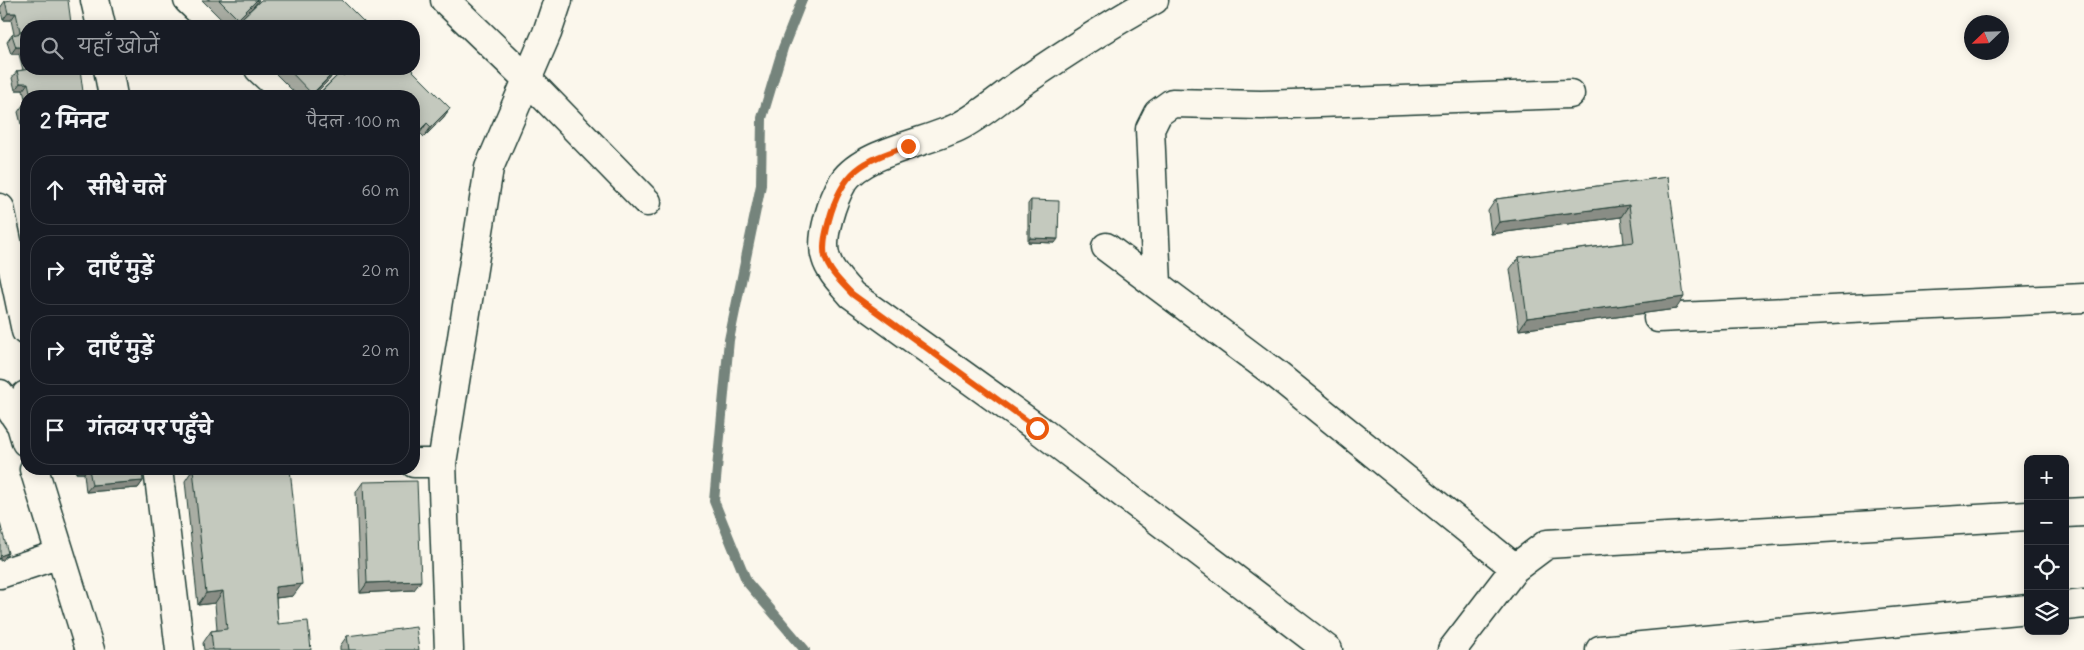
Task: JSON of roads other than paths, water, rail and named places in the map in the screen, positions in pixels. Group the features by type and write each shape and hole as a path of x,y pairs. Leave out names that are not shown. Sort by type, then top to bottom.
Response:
{"street":[{"path":"95,0 100,20"},
{"path":"188,0 209,20"},
{"path":"446,0 527,79 647,202"},
{"path":"449,650 442,463 489,168 547,33 558,0"},
{"path":"1154,0 1116,20 958,127 880,155 862,165 844,181 833,204 825,234 825,257 833,272 852,294 1037,428 1328,650"},
{"path":"109,75 112,90"},
{"path":"265,75 282,90"},
{"path":"1157,284 1150,129 1158,112 1172,103 1261,105 1570,94"},
{"path":"0,208 20,302"},
{"path":"1106,247 1277,375 1516,568"},
{"path":"1658,318 2084,298"},
{"path":"0,394 20,426"},
{"path":"420,463 442,463"},
{"path":"36,475 90,650"},
{"path":"159,475 180,650"},
{"path":"2069,513 2084,512"},
{"path":"1452,650 1516,568 1547,544 2024,516"},
{"path":"0,574 60,554"},
{"path":"2069,606 2084,604"},
{"path":"1600,650 2024,609"}],"waterway":[{"path":"802,0 783,48 762,118 761,185 729,340 714,501 747,582 805,650"}]}
